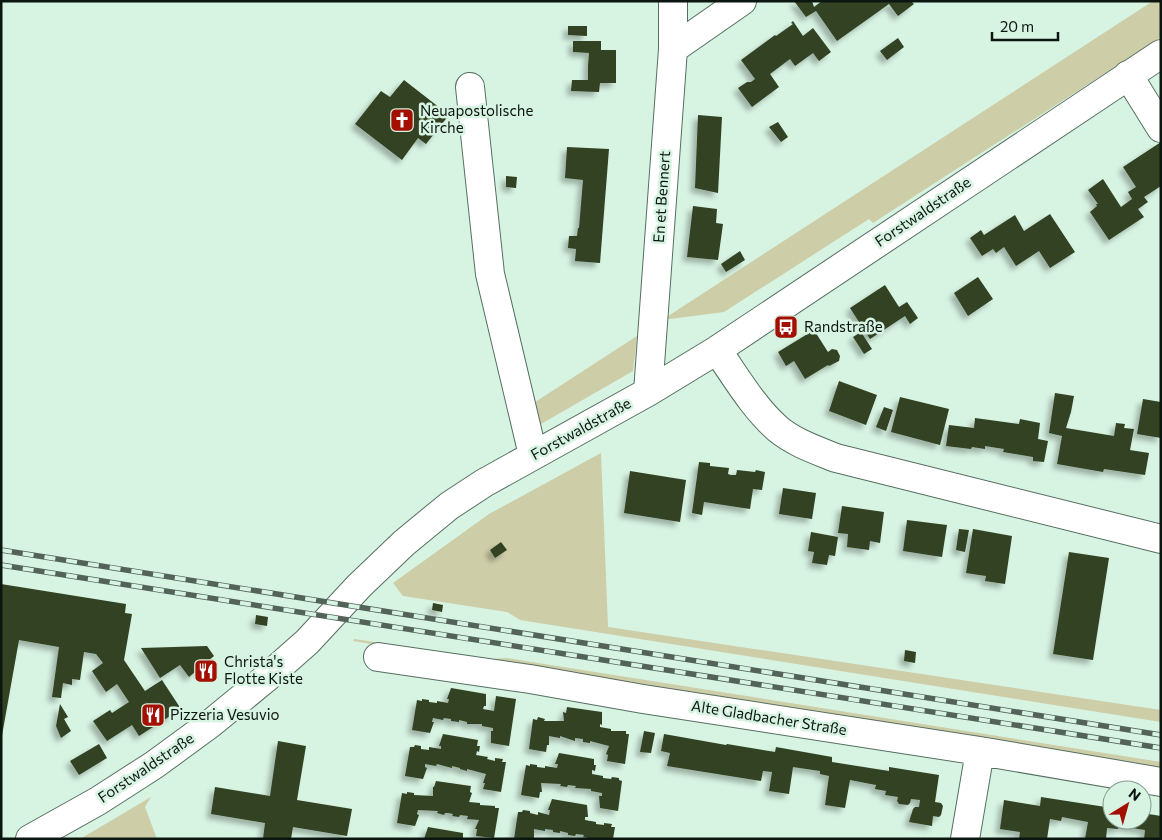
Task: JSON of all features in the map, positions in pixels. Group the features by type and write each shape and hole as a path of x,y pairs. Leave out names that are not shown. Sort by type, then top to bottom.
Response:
{"street":[{"name":"En et Bennert","path":"648,392 673,50 673,1"},
{"path":"673,50 742,1"},
{"name":"Forstwaldstraße","path":"30,839 98,801 210,724 307,642 359,586 404,543 456,502 484,483 648,392 717,350 1161,54"},
{"path":"1128,75 1161,128"},
{"path":"470,87 490,274 533,455"},
{"path":"717,350 755,405 779,430 806,446 836,458 1161,539"},
{"name":"Alte Gladbacher Straße","path":"378,657 530,678 643,699 980,751 1161,782"},
{"path":"966,839 980,751"}],"green space":[{"path":"1153,1 1161,1 1161,37 873,223 869,219 724,312 662,320"},
{"path":"637,336 633,371 541,424 529,406"},
{"path":"601,453 608,627 1161,710 1161,722 520,620 507,612 403,596 393,583 489,514"},
{"path":"354,639 491,659 507,658 1161,762 1161,771 353,641"},
{"path":"151,797 145,807 157,839 80,839"}],"building":[{"path":"794,1 812,1 814,7 822,1 911,1 914,4 898,16 889,4 837,41 816,11 806,17"},
{"path":"793,21 803,36 813,28 831,52 819,61 813,53 795,66 790,59 770,74 779,87 752,107 738,88 755,79 741,60 793,24 791,23"},
{"path":"568,26 587,26 587,36 568,35"},
{"path":"898,38 904,47 887,60 880,51"},
{"path":"573,41 601,41 601,50 616,50 616,83 600,83 599,92 571,91 572,80 588,80 589,53 573,52"},
{"name":"Neuapostolische Kirche","path":"404,80 449,115 426,144 418,138 402,160 355,124 381,91 390,97"},
{"path":"698,115 722,117 718,193 695,188"},
{"path":"778,122 788,137 781,142 769,127"},
{"path":"1161,142 1161,186 1144,197 1148,202 1138,209 1144,217 1109,240 1090,212 1098,204 1088,190 1103,179 1121,207 1132,199 1128,192 1136,187 1123,167"},
{"path":"567,147 609,149 600,263 575,261 576,249 568,248 569,236 577,236 579,228 583,180 565,178"},
{"path":"506,176 517,177 516,188 506,187"},
{"path":"693,206 717,209 716,223 723,224 718,260 687,257"},
{"path":"1050,214 1075,252 1050,268 1039,251 1016,266 1004,247 996,253 993,249 982,256 970,238 981,230 984,235 1015,215 1024,231"},
{"path":"740,251 745,260 726,272 721,264"},
{"path":"978,277 993,299 968,316 954,293"},
{"path":"885,285 899,307 907,302 918,318 910,324 905,316 870,339 850,308"},
{"path":"814,330 828,352 832,349 837,350 840,356 839,361 828,365 805,379 794,361 786,366 778,352"},
{"path":"861,332 872,349 864,354 853,337"},
{"path":"839,381 877,395 866,425 829,411"},
{"path":"1055,393 1074,396 1066,428 1114,436 1116,423 1125,424 1124,428 1134,429 1130,450 1149,453 1145,475 1104,469 1103,472 1057,464 1062,436 1049,433"},
{"path":"900,397 949,409 940,445 891,432"},
{"path":"1143,399 1161,402 1161,438 1137,434"},
{"path":"884,407 893,410 886,431 876,427"},
{"path":"975,418 1019,424 1020,419 1040,423 1038,439 1048,441 1044,462 1033,461 1033,457 1003,452 1004,449 985,446 985,449 972,447 971,449 946,446 949,425 974,428"},
{"path":"699,462 710,463 710,466 729,468 728,474 731,475 736,475 737,470 765,472 762,490 753,489 750,509 704,502 702,515 692,513"},
{"path":"630,471 686,480 680,522 624,513"},
{"path":"783,488 816,493 812,519 779,514"},
{"path":"842,506 884,512 880,543 870,541 869,550 847,547 848,534 838,533"},
{"path":"907,520 947,525 942,557 903,551"},
{"path":"959,529 969,530 965,552 956,550"},
{"path":"973,529 1012,536 1005,584 985,581 986,576 966,573"},
{"path":"811,532 838,537 835,556 829,555 827,565 812,563 814,552 808,551"},
{"path":"501,542 507,550 495,558 490,550"},
{"path":"1069,552 1109,558 1093,660 1053,654"},
{"path":"1,584 126,604 125,613 132,614 124,660 145,691 162,680 181,709 139,736 132,725 107,741 93,721 110,710 112,713 129,702 117,684 106,692 92,671 103,663 96,654 84,652 80,680 72,679 72,685 63,683 61,698 52,697 59,647 19,640 1,741"},
{"path":"433,603 443,605 442,612 432,610"},
{"path":"256,615 268,617 267,626 255,624"},
{"path":"207,646 214,656 189,677 180,665 160,678 141,648"},
{"path":"905,650 916,652 915,663 904,661"},
{"path":"451,688 486,694 486,706 483,709 494,711 496,696 516,699 509,746 491,743 491,731 493,731 493,728 482,726 482,724 467,724 467,722 459,720 459,722 451,721 451,719 433,718 432,722 434,722 430,733 412,730 417,700 448,703 449,699 447,699"},
{"path":"60,704 68,717 64,719 71,731 61,738 56,726"},
{"path":"567,707 602,712 602,725 600,724 600,727 611,729 611,731 626,731 626,734 629,734 625,764 607,761 608,755 606,754 609,746 590,741 590,743 583,742 583,739 575,738 575,741 560,736 560,738 549,736 549,745 547,745 546,752 529,749 533,719 537,720 538,717 545,719 544,721 564,721 563,712 566,713"},
{"path":"644,731 655,733 651,753 640,752"},
{"path":"443,734 478,740 477,746 480,746 479,752 477,751 476,755 488,757 487,759 495,761 495,758 503,759 502,762 506,762 501,792 483,789 486,774 452,766 452,768 437,764 436,766 425,764 427,768 423,779 405,776 410,747 415,745 421,746 421,749 429,750 429,747 441,749 441,746 439,746"},
{"path":"664,734 775,752 776,747 832,757 832,762 889,771 889,767 939,775 935,802 941,803 943,806 941,815 939,817 933,816 932,826 909,822 913,809 919,807 920,800 911,799 908,805 899,804 897,801 898,797 885,795 886,791 875,789 876,785 850,780 845,808 825,805 829,776 820,774 820,771 793,767 789,794 769,791 772,772 763,771 761,781 667,766 670,753 661,751"},
{"path":"278,741 306,746 297,800 352,809 347,836 293,827 291,839 263,839 265,823 211,814 215,787 270,796"},
{"path":"99,744 107,758 79,775 70,761"},
{"path":"559,753 594,759 594,765 596,765 595,771 592,770 592,774 603,776 603,778 619,778 622,781 618,811 600,808 599,796 602,796 602,793 591,791 591,789 575,788 576,786 568,785 567,787 560,786 561,784 541,783 542,792 540,792 539,798 521,795 526,765 557,768 558,764 555,764"},
{"path":"436,781 471,786 470,792 472,793 469,802 499,808 494,838 476,836 477,829 475,829 479,820 467,819 468,816 452,816 453,814 448,813 444,815 437,813 438,811 418,810 417,814 419,815 415,826 397,823 402,793 433,796 433,787"},
{"path":"1041,797 1102,806 1102,830 1107,830 1106,839 1085,839 1088,822 1062,817 1061,821 1050,819 1047,839 1019,839 1020,832 1000,829 1004,800 1040,806"},
{"path":"552,799 587,805 588,817 585,817 585,820 596,822 596,824 612,824 611,827 615,827 613,839 593,839 583,837 584,835 576,834 575,836 560,831 560,833 553,832 553,830 534,829 534,838 514,839 518,812 523,810 538,815 538,812 549,815 550,810 548,810"},
{"path":"1152,815 1161,816 1161,839 1144,839 1145,830 1152,830"},
{"path":"428,827 463,833 463,839 424,839"}],"railway":[{"path":"1,550 1161,735"},
{"path":"1,565 1161,748"}],"place":[{"name":"Neuapostolische Kirche","path":"402,120"},
{"name":"Randstraße","path":"786,327"},
{"name":"Christa's Flotte Kiste","path":"206,671"},
{"name":"Pizzeria Vesuvio","path":"153,715"}]}
